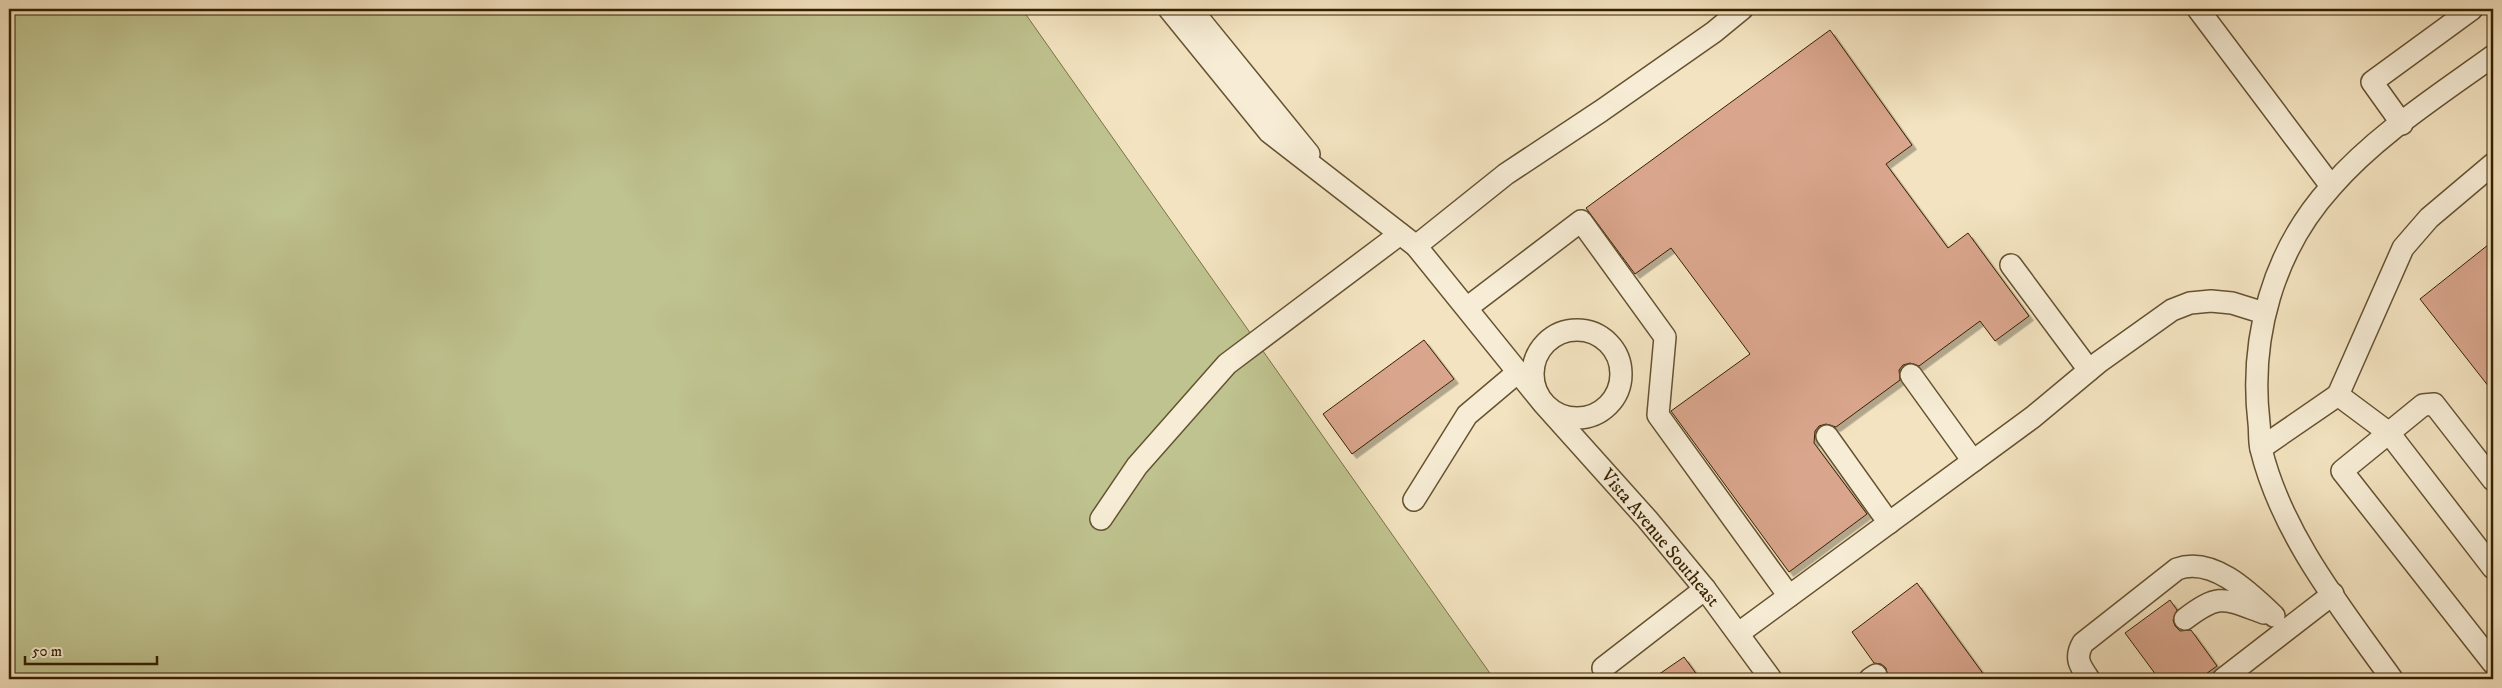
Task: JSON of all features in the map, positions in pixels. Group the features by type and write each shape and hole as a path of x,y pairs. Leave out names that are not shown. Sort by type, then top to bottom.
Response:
{"street":[{"name":"Vista Avenue Southeast","path":"1169,9 1269,132 1408,240 1468,307 1543,403 1647,519 1705,589 1772,679"},
{"name":"Vista Avenue Southeast","path":"1190,9 1272,107 1324,175"},
{"path":"1102,519 1136,466 1227,364 1408,240 1602,111 1714,32 1742,9"},
{"path":"2198,9 2331,186"},
{"path":"2402,124 2372,82 2472,9"},
{"path":"2392,679 2332,594 2292,527 2281,503 2261,448 2256,376 2258,350 2264,313 2288,250 2314,206 2350,168 2402,124 2493,56"},
{"path":"2261,448 2338,395 2403,248 2429,218 2493,164"},
{"path":"1468,307 1580,221 1665,337 1658,415 1789,596"},
{"path":"2011,264 2089,370"},
{"path":"1739,633 2033,417 2089,370 2155,320 2181,306 2201,301 2221,302 2264,313"},
{"name":"Vista Avenue Southeast","path":"1580,329 1595,333 1607,341 1616,353 1621,367 1621,381 1616,394 1607,406 1596,414 1574,418 1554,412 1543,403 1535,390 1532,375 1534,360 1541,347 1552,336 1566,330 1580,329"},
{"path":"1414,500 1467,415 1518,372"},
{"path":"1911,375 1973,461"},
{"path":"2338,395 2389,433 2493,568"},
{"path":"2493,480 2434,404 2423,405 2342,471 2493,663"},
{"path":"1827,436 1889,523"},
{"path":"2090,679 2078,662 2077,655 2083,643 2178,569 2190,565 2212,568 2252,595 2274,616"},
{"path":"1603,668 1705,589"},
{"path":"2223,679 2332,594"},
{"path":"2184,619 2204,604 2220,600 2295,623"}],"green space":[{"path":"9,9 1022,9 1494,679 9,679"}],"building":[{"path":"1830,30 1912,145 1886,164 1948,248 1968,233 2029,316 1995,341 1980,321 1919,366 1910,363 1903,365 1899,370 1900,380 1836,427 1826,424 1819,426 1815,431 1814,443 1867,514 1789,572 1671,411 1750,354 1671,248 1635,274 1586,208"},
{"path":"2493,241 2493,392 2420,299"},
{"path":"1424,340 1454,379 1352,454 1323,414"},
{"path":"1917,583 1987,679 1888,679 1886,668 1881,664 1874,663 1852,632"},
{"path":"2170,600 2177,610 2173,620 2175,626 2180,631 2191,630 2217,666 2199,679 2159,679 2125,633"},
{"path":"1684,657 1700,679 1652,679"}]}
